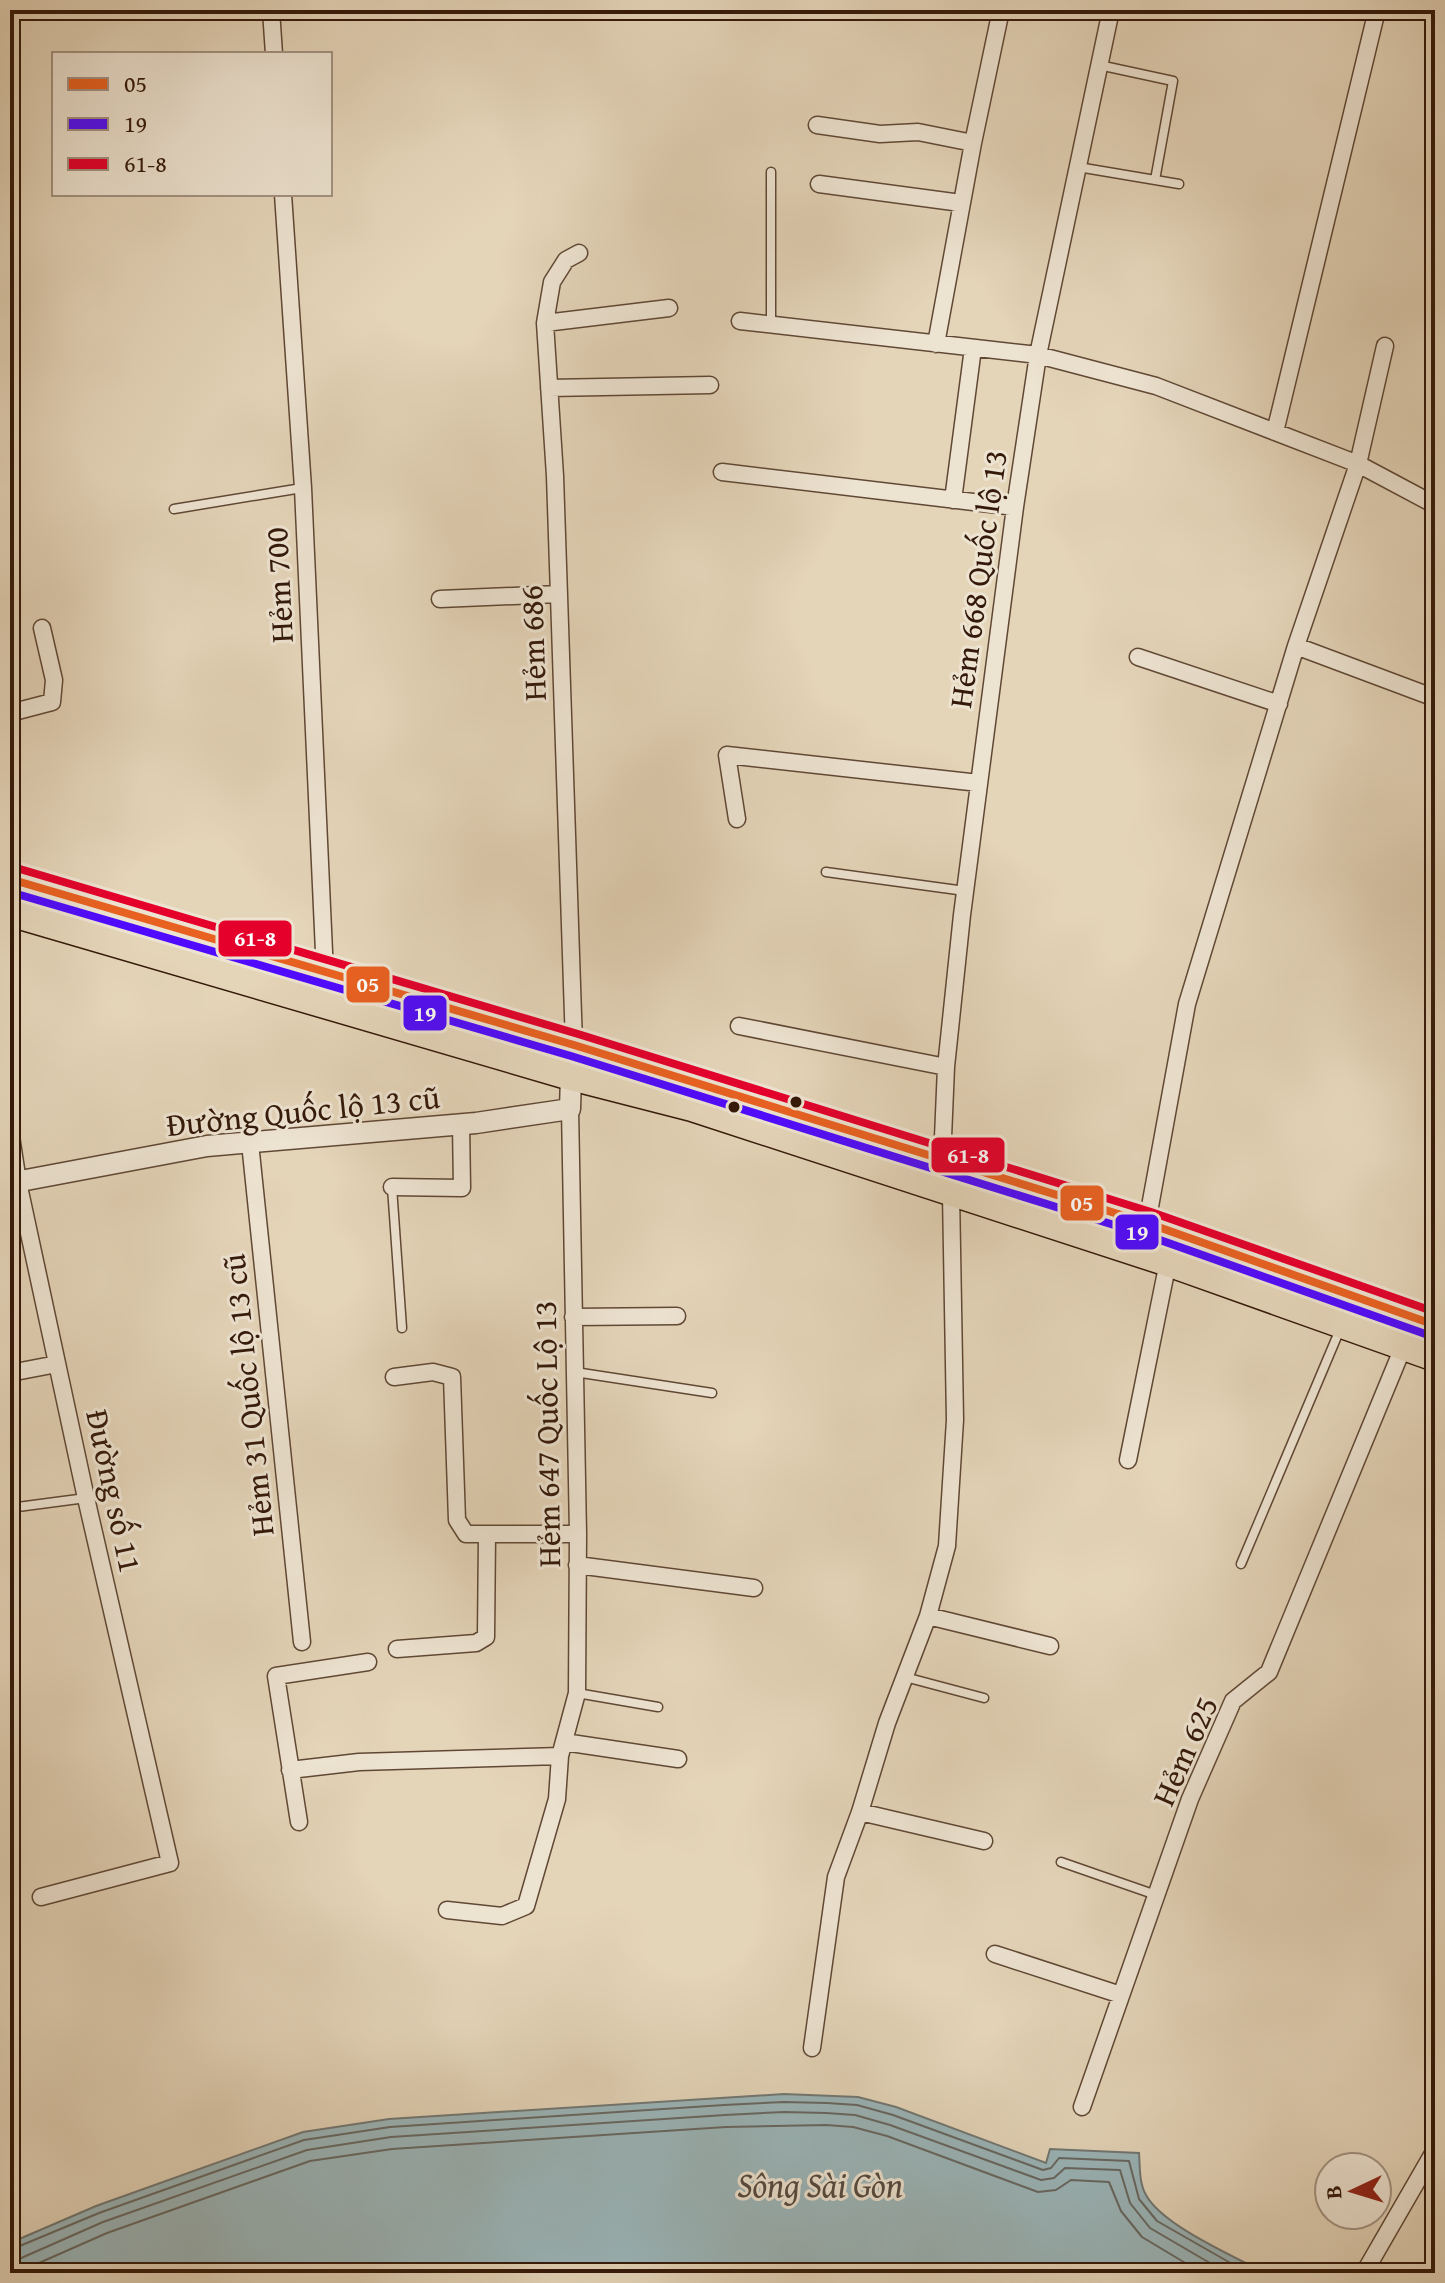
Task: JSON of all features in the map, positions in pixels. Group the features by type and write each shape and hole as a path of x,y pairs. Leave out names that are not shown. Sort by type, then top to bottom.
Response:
{"highway":[{"path":"10,879 574,1045 1147,1223 1435,1325"},
{"path":"10,912 571,1076 692,1107 1168,1262 1435,1357"},
{"path":"571,1076 574,1045"}],"street":[{"path":"271,10 274,52"},
{"path":"936,344 1001,10"},
{"name":"Hẻm 668 Quốc lộ 13","path":"942,1161 946,1067 965,891 1015,507 1038,355 1111,10"},
{"path":"1275,432 1377,10"},
{"path":"817,125 880,134 918,132 973,143"},
{"path":"819,184 961,203"},
{"name":"Hẻm 700","path":"283,196 303,488 325,974"},
{"name":"Hẻm 686","path":"574,1045 555,476 545,323 552,282 566,260 579,253"},
{"path":"545,323 669,308"},
{"path":"740,321 1038,355 1156,386 1358,464 1435,505"},
{"path":"1147,1223 1187,1004 1296,646 1358,464 1385,346"},
{"path":"953,500 973,348"},
{"path":"549,388 710,385"},
{"path":"722,472 1015,507"},
{"path":"440,599 559,594"},
{"path":"10,713 52,702 54,680 42,628"},
{"path":"1296,646 1435,698"},
{"path":"1138,657 1279,704"},
{"path":"737,819 727,755 979,783"},
{"path":"739,1026 946,1067"},
{"path":"570,1109 571,1076"},
{"name":"Đường Quốc lộ 13 cũ","path":"14,1182 207,1146 461,1124 570,1109"},
{"name":"Hẻm 647 Quốc Lộ 13","path":"447,1910 502,1916 526,1906 557,1799 562,1749 577,1693 578,1534 570,1109"},
{"path":"392,1187 462,1188 461,1124"},
{"name":"Đường số 11","path":"10,1130 14,1182 170,1863 41,1897"},
{"name":"Hẻm 31 Quốc lộ 13 cũ","path":"250,1143 302,1642"},
{"path":"812,2048 836,1877 887,1723 928,1616 947,1546 955,1420 951,1193"},
{"path":"1128,1460 1168,1262"},
{"path":"573,1317 677,1316"},
{"name":"Hẻm 625","path":"1082,2107 1190,1799 1233,1701 1269,1672 1404,1345"},
{"path":"10,1373 57,1364"},
{"path":"394,1377 433,1372 452,1377 457,1520 466,1534 578,1534"},
{"path":"397,1649 476,1643 486,1637 487,1534"},
{"path":"577,1565 754,1588"},
{"path":"928,1616 1050,1646"},
{"path":"299,1822 276,1676 368,1662"},
{"path":"290,1770 359,1762 562,1749 678,1759"},
{"path":"860,1812 984,1841"},
{"path":"995,1954 1121,1995"},
{"path":"1364,2273 1428,2178 1435,2150"}],"lane":[{"path":"1099,65 1173,81 1155,180"},
{"path":"1078,167 1179,184"},
{"path":"771,172 771,325"},
{"path":"174,509 303,488"},
{"path":"826,872 965,891"},
{"path":"392,1187 402,1328"},
{"path":"1241,1564 1343,1323"},
{"path":"575,1372 712,1393"},
{"path":"10,1508 86,1498"},
{"path":"905,1676 984,1698"},
{"path":"577,1693 658,1707"},
{"path":"1061,1862 1156,1895"}],"water":[{"name":"Sông Sài Gòn","path":"784,2094 858,2097 896,2107 1046,2163 1050,2149 1139,2153 1142,2185 1155,2207 1183,2229 1265,2273 10,2273 10,2243 96,2206 303,2132 389,2119"}],"transit line":[{"name":"61-8","path":"13,867 578,1034 1151,1212 1435,1312"},
{"name":"05","path":"10,879 574,1045 1147,1223 1435,1325"},
{"name":"19","path":"10,892 571,1056 1143,1234 1431,1336"}]}
